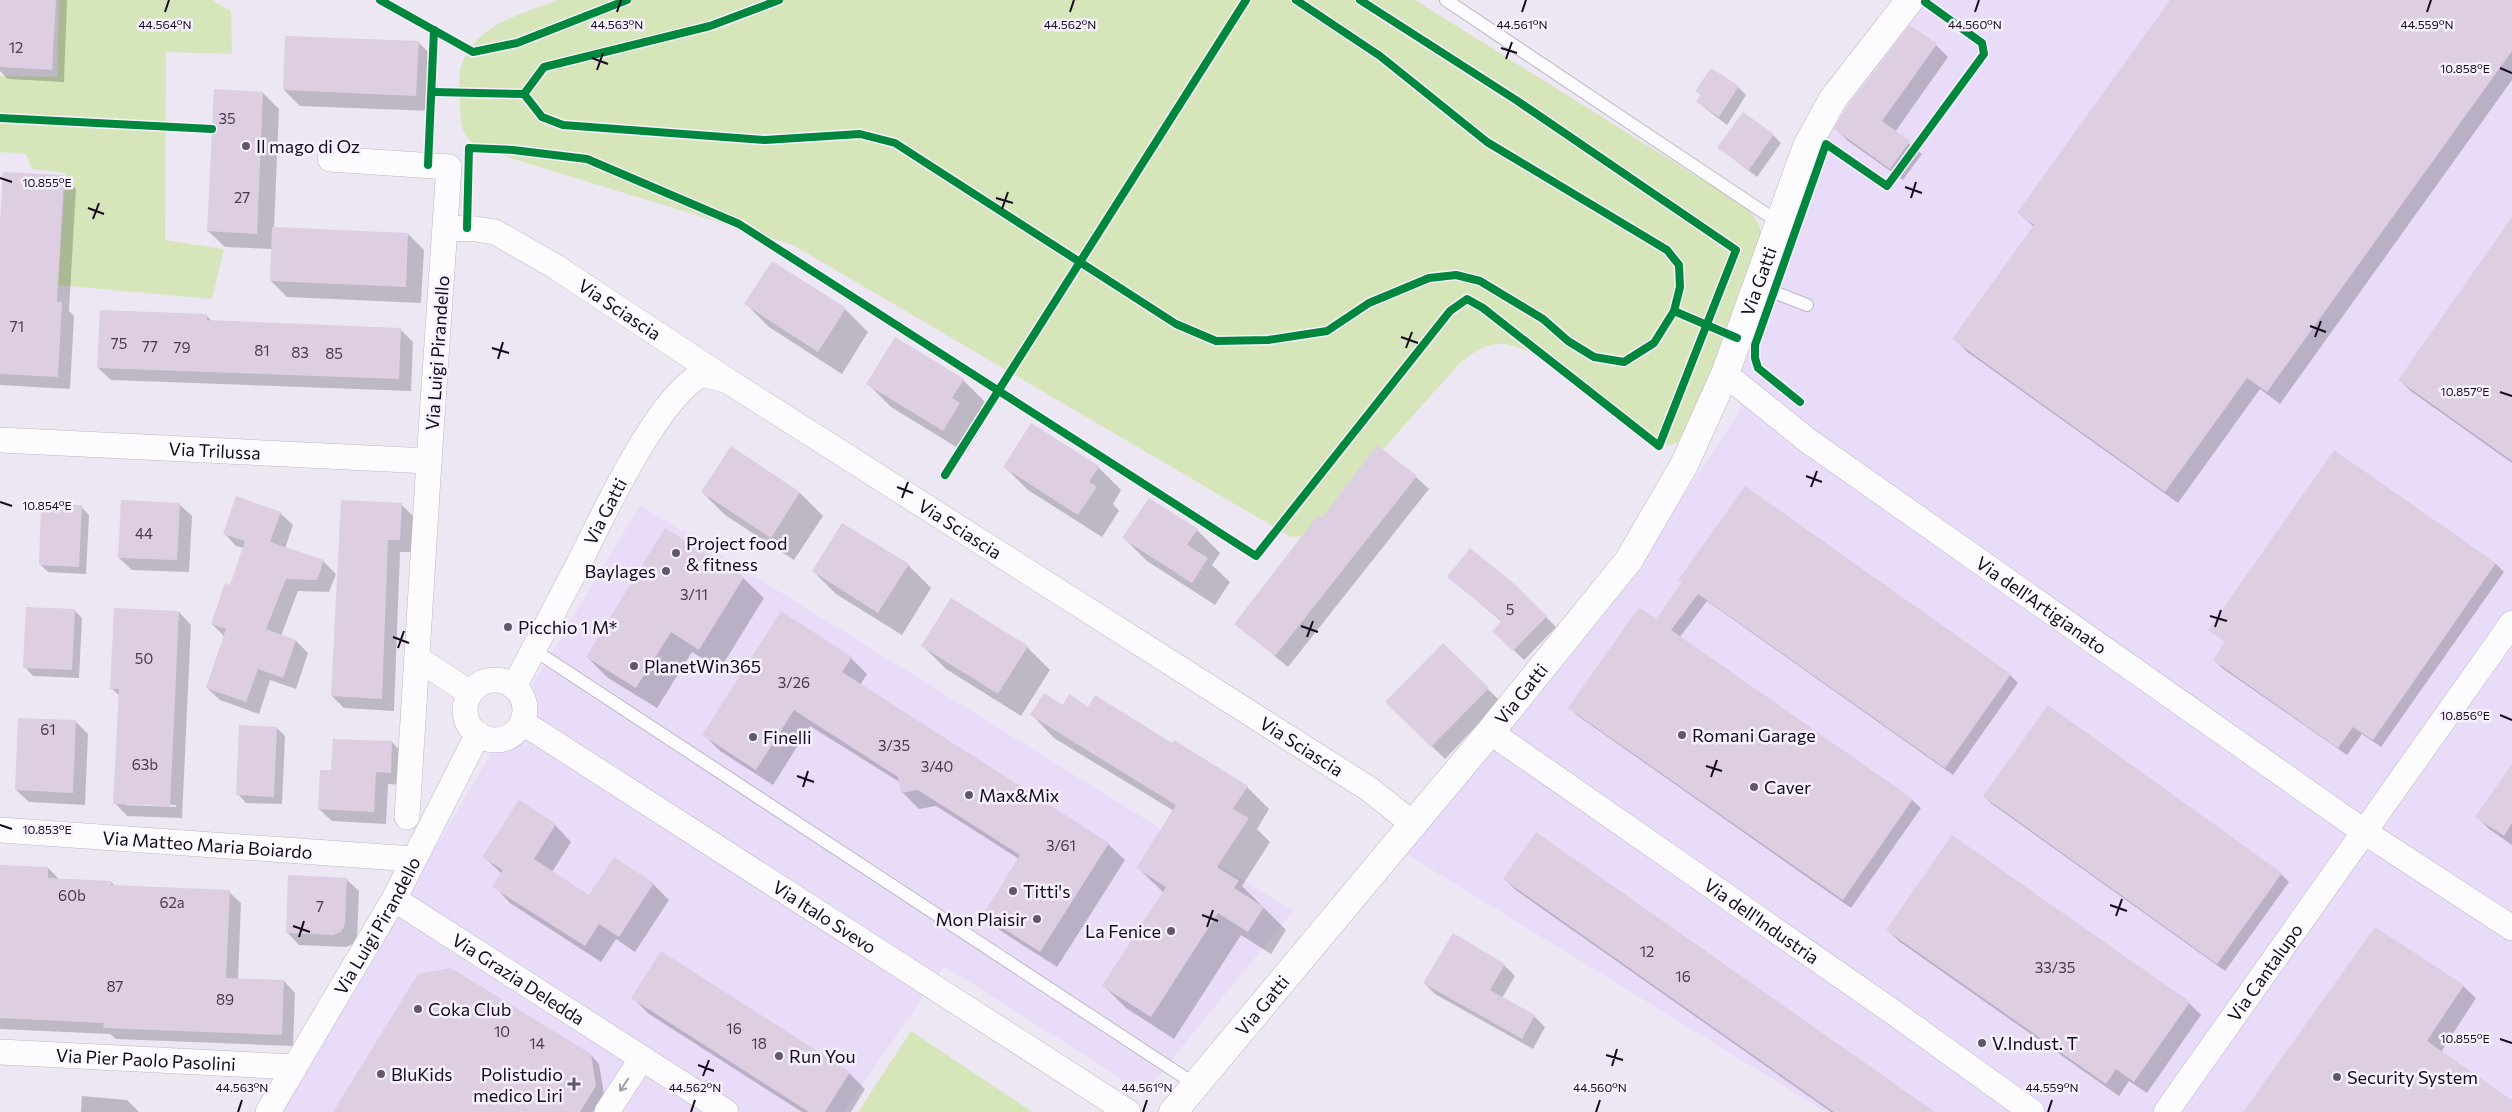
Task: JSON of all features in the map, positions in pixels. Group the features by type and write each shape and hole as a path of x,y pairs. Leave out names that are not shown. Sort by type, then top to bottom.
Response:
{"street":[{"name":"Via Gatti","path":"1173,1112 1490,732 1629,560 1684,465 1725,374 1778,222 1807,146 1833,99 1910,0"},
{"name":"Via Luigi Pirandello","path":"330,159 449,167 428,461 407,817"},
{"name":"Via Sciascia","path":"446,228 495,232 512,240 556,267 728,381 1369,789 1413,824"},
{"name":"Via Gatti","path":"514,687 626,471 670,404 690,380 702,374 728,381"},
{"name":"Via dell'Artigianato","path":"1725,374 1808,440 2363,831 2512,928"},
{"name":"Via Trilussa","path":"0,440 428,461"},
{"path":"2363,831 2512,623"},
{"path":"417,658 470,693"},
{"path":"490,680 498,680 514,687 519,692 524,707 522,722 517,729 503,738 494,740 478,734 471,728 465,710 470,693 475,687 490,680"},
{"name":"Via Italo Svevo","path":"522,722 1128,1112"},
{"name":"Via dell'Industria","path":"1490,732 1893,1012 2032,1112"},
{"name":"Via Luigi Pirandello","path":"268,1112 394,899 478,734"},
{"name":"Via Matteo Maria Boiardo","path":"0,830 413,859"},
{"name":"Via Cantalupo","path":"2166,1112 2363,831"},
{"name":"Via Grazia Deledda","path":"394,899 726,1112"},
{"name":"Via Pier Paolo Pasolini","path":"0,1052 293,1067"},
{"path":"607,1112 642,1058"}],"lane":[{"path":"1446,0 1778,222"},
{"path":"1756,285 1807,305"},
{"path":"534,650 1196,1085"}],"shaded area":[{"path":"1909,0 2512,0 2512,1112 1826,1112 1400,850 1636,567 1740,411 1739,356 1833,99"},
{"path":"640,505 1293,911 1144,1093 944,966 844,1112 277,1112"}],"green space":[{"path":"59,0 212,0 231,11 232,54 166,52 165,240 224,249 212,299 58,285 66,173 32,169 26,154 0,152 0,76 57,77"},
{"path":"558,0 1415,0 1741,204 1751,213 1760,226 1763,245 1686,440 1666,446 1658,443 1579,382 1555,366 1513,346 1491,345 1476,351 1459,364 1305,536 1291,537 793,245 478,148 467,137 461,122 459,74 466,55 475,42 499,24"},
{"path":"911,1031 1033,1112 858,1112"}],"building":[{"path":"0,0 56,0 52,70 0,67"},
{"path":"2170,0 2512,0 2512,51 2267,392 2247,378 2165,492 1952,339 2034,225 2017,213"},
{"path":"1910,25 1937,44 1882,121 1910,141 1890,169 1834,129 1846,108"},
{"path":"285,36 419,41 416,96 283,90"},
{"path":"1711,68 1739,86 1719,117 1696,102 1701,94 1695,91"},
{"path":"214,89 263,92 257,234 207,231"},
{"path":"1743,112 1774,134 1749,170 1717,148"},
{"path":"3,172 64,175 57,302 62,302 58,377 0,374 0,222"},
{"path":"2512,217 2512,461 2398,380"},
{"path":"272,227 408,233 406,287 270,281"},
{"path":"772,261 846,308 818,352 744,304"},
{"path":"100,310 207,314 207,320 401,328 399,379 97,368"},
{"path":"895,337 964,379 952,398 960,403 943,431 866,384"},
{"path":"1031,423 1099,466 1089,482 1097,487 1078,515 1003,467"},
{"path":"1377,445 1417,476 1275,656 1234,624 1318,515 1322,518"},
{"path":"731,446 800,492 771,538 701,492"},
{"path":"2334,450 2496,563 2373,740 2353,727 2338,748 2213,660 2225,642 2208,630"},
{"path":"1745,486 2011,674 1945,768 1698,594 1671,630 1913,799 1843,900 1568,708 1639,607 1656,619 1682,582 1678,580"},
{"path":"236,496 281,512 270,542 324,560 317,580 286,579 266,629 296,640 283,678 258,669 246,702 206,688 226,629 211,624 225,583 230,585 245,541 223,534"},
{"path":"1149,498 1198,529 1187,545 1208,558 1192,583 1122,538"},
{"path":"121,500 180,503 177,560 118,558"},
{"path":"341,500 402,503 400,540 388,540 382,699 331,696"},
{"path":"41,504 82,505 79,567 39,565"},
{"path":"842,523 909,564 878,613 812,571"},
{"path":"665,528 744,577 699,650 671,632 636,688 586,657"},
{"path":"1470,548 1512,582 1547,616 1513,651 1492,631 1502,621 1447,577"},
{"path":"951,598 1028,646 998,694 921,646"},
{"path":"26,607 75,609 72,670 23,668"},
{"path":"114,608 179,611 170,806 113,804 119,689 110,689"},
{"path":"781,611 852,657 842,672 1109,843 1040,952 983,915 1020,855 918,790 901,793 898,777 794,710 756,770 702,735"},
{"path":"1443,643 1489,688 1431,747 1385,702"},
{"path":"1044,693 1063,705 1069,694 1088,707 1095,695 1172,743 1174,740 1248,786 1233,809 1249,818 1217,867 1239,881 1234,888 1264,907 1248,932 1218,913 1151,1017 1102,986 1166,887 1136,868 1176,805 1030,715"},
{"path":"2048,705 2282,873 2217,964 1983,796"},
{"path":"18,718 76,720 73,793 15,790"},
{"path":"239,725 277,727 274,797 236,795"},
{"path":"333,739 392,741 391,773 376,772 374,812 318,809 320,770 331,770"},
{"path":"2512,764 2512,823 2504,836 2475,817"},
{"path":"519,800 556,824 534,859 589,895 614,857 654,883 619,937 599,924 585,946 492,887 503,870 482,857"},
{"path":"1536,832 1935,1112 1834,1112 1503,879"},
{"path":"1952,835 2190,1002 2134,1082 2116,1069 2106,1084 1886,930"},
{"path":"0,865 48,867 48,878 111,881 111,885 230,890 226,978 284,980 282,1035 103,1028 104,1023 0,1018"},
{"path":"288,875 347,878 345,924 341,932 333,935 286,933"},
{"path":"2375,927 2464,985 2427,1041 2512,1100 2512,1112 2243,1112"},
{"path":"1453,933 1505,964 1490,990 1535,1015 1522,1039 1423,983"},
{"path":"661,951 850,1072 825,1112 809,1112 631,998"},
{"path":"451,968 591,1054 596,1086 580,1112 333,1112 418,974"}],"cycle path":[{"path":"380,0 473,52 517,43 627,0"},
{"path":"524,94 544,67 710,26 779,0"},
{"path":"945,475 1246,0"},
{"path":"524,94 542,117 563,125 765,140 860,134 895,143 1176,324 1216,341 1268,340 1327,331 1369,303 1429,278 1456,275 1480,281 1543,319 1568,341 1594,357 1624,362 1654,343 1674,311 1680,287 1679,265 1667,250 1487,142 1380,56 1296,0"},
{"path":"467,228 469,148 513,150 587,159 739,224 1256,556 1450,311 1467,299 1483,308 1659,446 1736,250 1516,100 1360,0"},
{"path":"1800,402 1758,368 1755,358 1755,345 1826,144 1887,186 1984,54 1982,43 1925,2 1926,0"},
{"path":"428,165 434,30"},
{"path":"433,92 524,94"},
{"path":"0,118 212,129"},
{"path":"1674,311 1737,338"}],"place":[{"name":"Il mago di Oz","path":"246,146"},
{"name":"Project food & fitness","path":"676,553"},
{"name":"Baylages","path":"666,571"},
{"name":"Picchio 1 M*","path":"508,627"},
{"name":"PlanetWin365","path":"634,666"},
{"name":"Romani Garage","path":"1682,735"},
{"name":"Finelli","path":"753,737"},
{"name":"Caver","path":"1754,787"},
{"name":"Max&Mix","path":"969,795"},
{"name":"Titti's","path":"1013,891"},
{"name":"Mon Plaisir","path":"1037,919"},
{"name":"La Fenice","path":"1171,931"},
{"name":"Coka Club","path":"418,1009"},
{"name":"V.Indust. T","path":"1982,1043"},
{"name":"Run You","path":"779,1056"},
{"name":"BluKids","path":"381,1074"},
{"name":"Security System","path":"2337,1077"},
{"name":"Polistudio medico Liri","path":"574,1084"}]}
